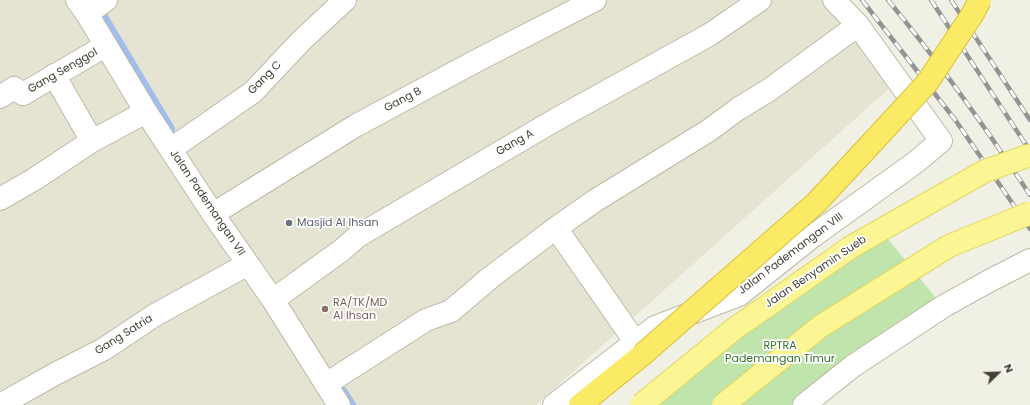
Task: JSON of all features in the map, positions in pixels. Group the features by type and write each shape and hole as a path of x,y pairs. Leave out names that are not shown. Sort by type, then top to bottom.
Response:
{"highway":[{"path":"580,405 642,355 816,202 881,133 926,82 972,15 980,0"}],"main road":[{"name":"Jalan Benyamin Sueb","path":"640,405 734,329 851,247 985,171 1030,155"},
{"path":"723,405 821,326 949,246 1030,213"}],"street":[{"name":"Gang C","path":"179,143 253,92 301,41 345,0"},
{"name":"Gang B","path":"215,213 355,126 476,61 595,0"},
{"name":"Gang A","path":"281,294 342,250 358,236 555,120 709,35 760,0"},
{"path":"329,382 426,320 451,311 491,277 556,228 596,200 708,131 738,109 769,90 858,25 834,0"},
{"name":"Jalan Pademangan VII","path":"91,6 105,46 146,112 179,143 215,213 248,264 281,294 329,382 338,405"},
{"name":"Jalan Pademangan VIII","path":"554,405 655,327 739,295 813,236 916,162 941,141 858,25"},
{"name":"Gang Senggol","path":"0,98 14,88 23,94 105,46"},
{"path":"54,75 92,141"},
{"path":"0,199 33,180 92,141 146,112"},
{"path":"556,228 636,343"},
{"path":"809,403 853,366 944,306 1030,260"},
{"name":"Gang Satria","path":"0,405 55,374 104,349 155,315 248,264"}],"shaded area":[{"path":"0,0 841,0 904,75 536,405 0,405"}],"green space":[{"name":"RPTRA Pademangan Timur","path":"874,222 941,304 794,405 629,405 741,317"}],"waterway":[{"path":"96,5 170,129"},
{"path":"342,391 351,405"}],"railway":[{"path":"862,0 956,121 1030,229"},
{"path":"888,0 926,47 962,96 1030,195"},
{"path":"931,0 1030,151"},
{"path":"951,0 1030,120"}],"place":[{"name":"Masjid Al Ihsan","path":"289,223"},
{"name":"RA/TK/MD Al Ihsan","path":"325,309"}]}
